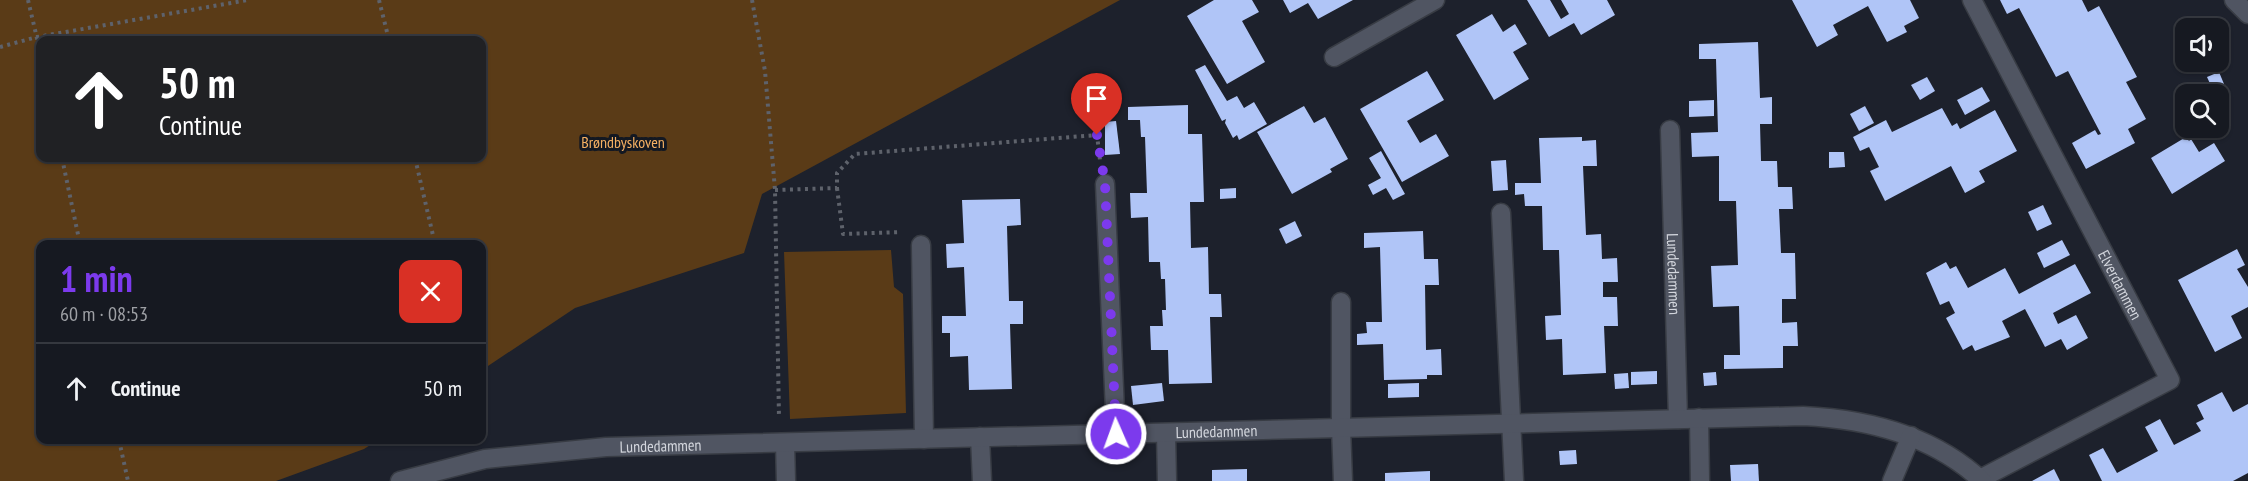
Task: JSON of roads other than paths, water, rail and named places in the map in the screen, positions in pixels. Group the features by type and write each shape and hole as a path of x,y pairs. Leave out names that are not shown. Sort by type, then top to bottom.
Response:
{"street":[{"path":"1334,57 1435,0"},
{"name":"Elverdammen","path":"1972,0 2170,380 1981,480"},
{"path":"2234,0 2248,14"},
{"name":"Lundedammen","path":"1670,130 1678,419"},
{"path":"1105,184 1116,434"},
{"path":"1501,213 1514,481"},
{"path":"921,245 924,439"},
{"path":"1341,302 1343,481"},
{"name":"Lundedammen","path":"400,481 485,459 606,447 1699,418 1815,417 1864,422 1911,436 1947,455 1981,480"},
{"path":"1699,418 1700,481"},
{"name":"Lundedammen","path":"1166,433 1167,481"},
{"path":"1892,481 1911,436"},
{"path":"980,437 982,481"},
{"path":"785,442 786,481"}],"park label":[{"name":"Brøndbyskoven","path":"623,142"}]}
